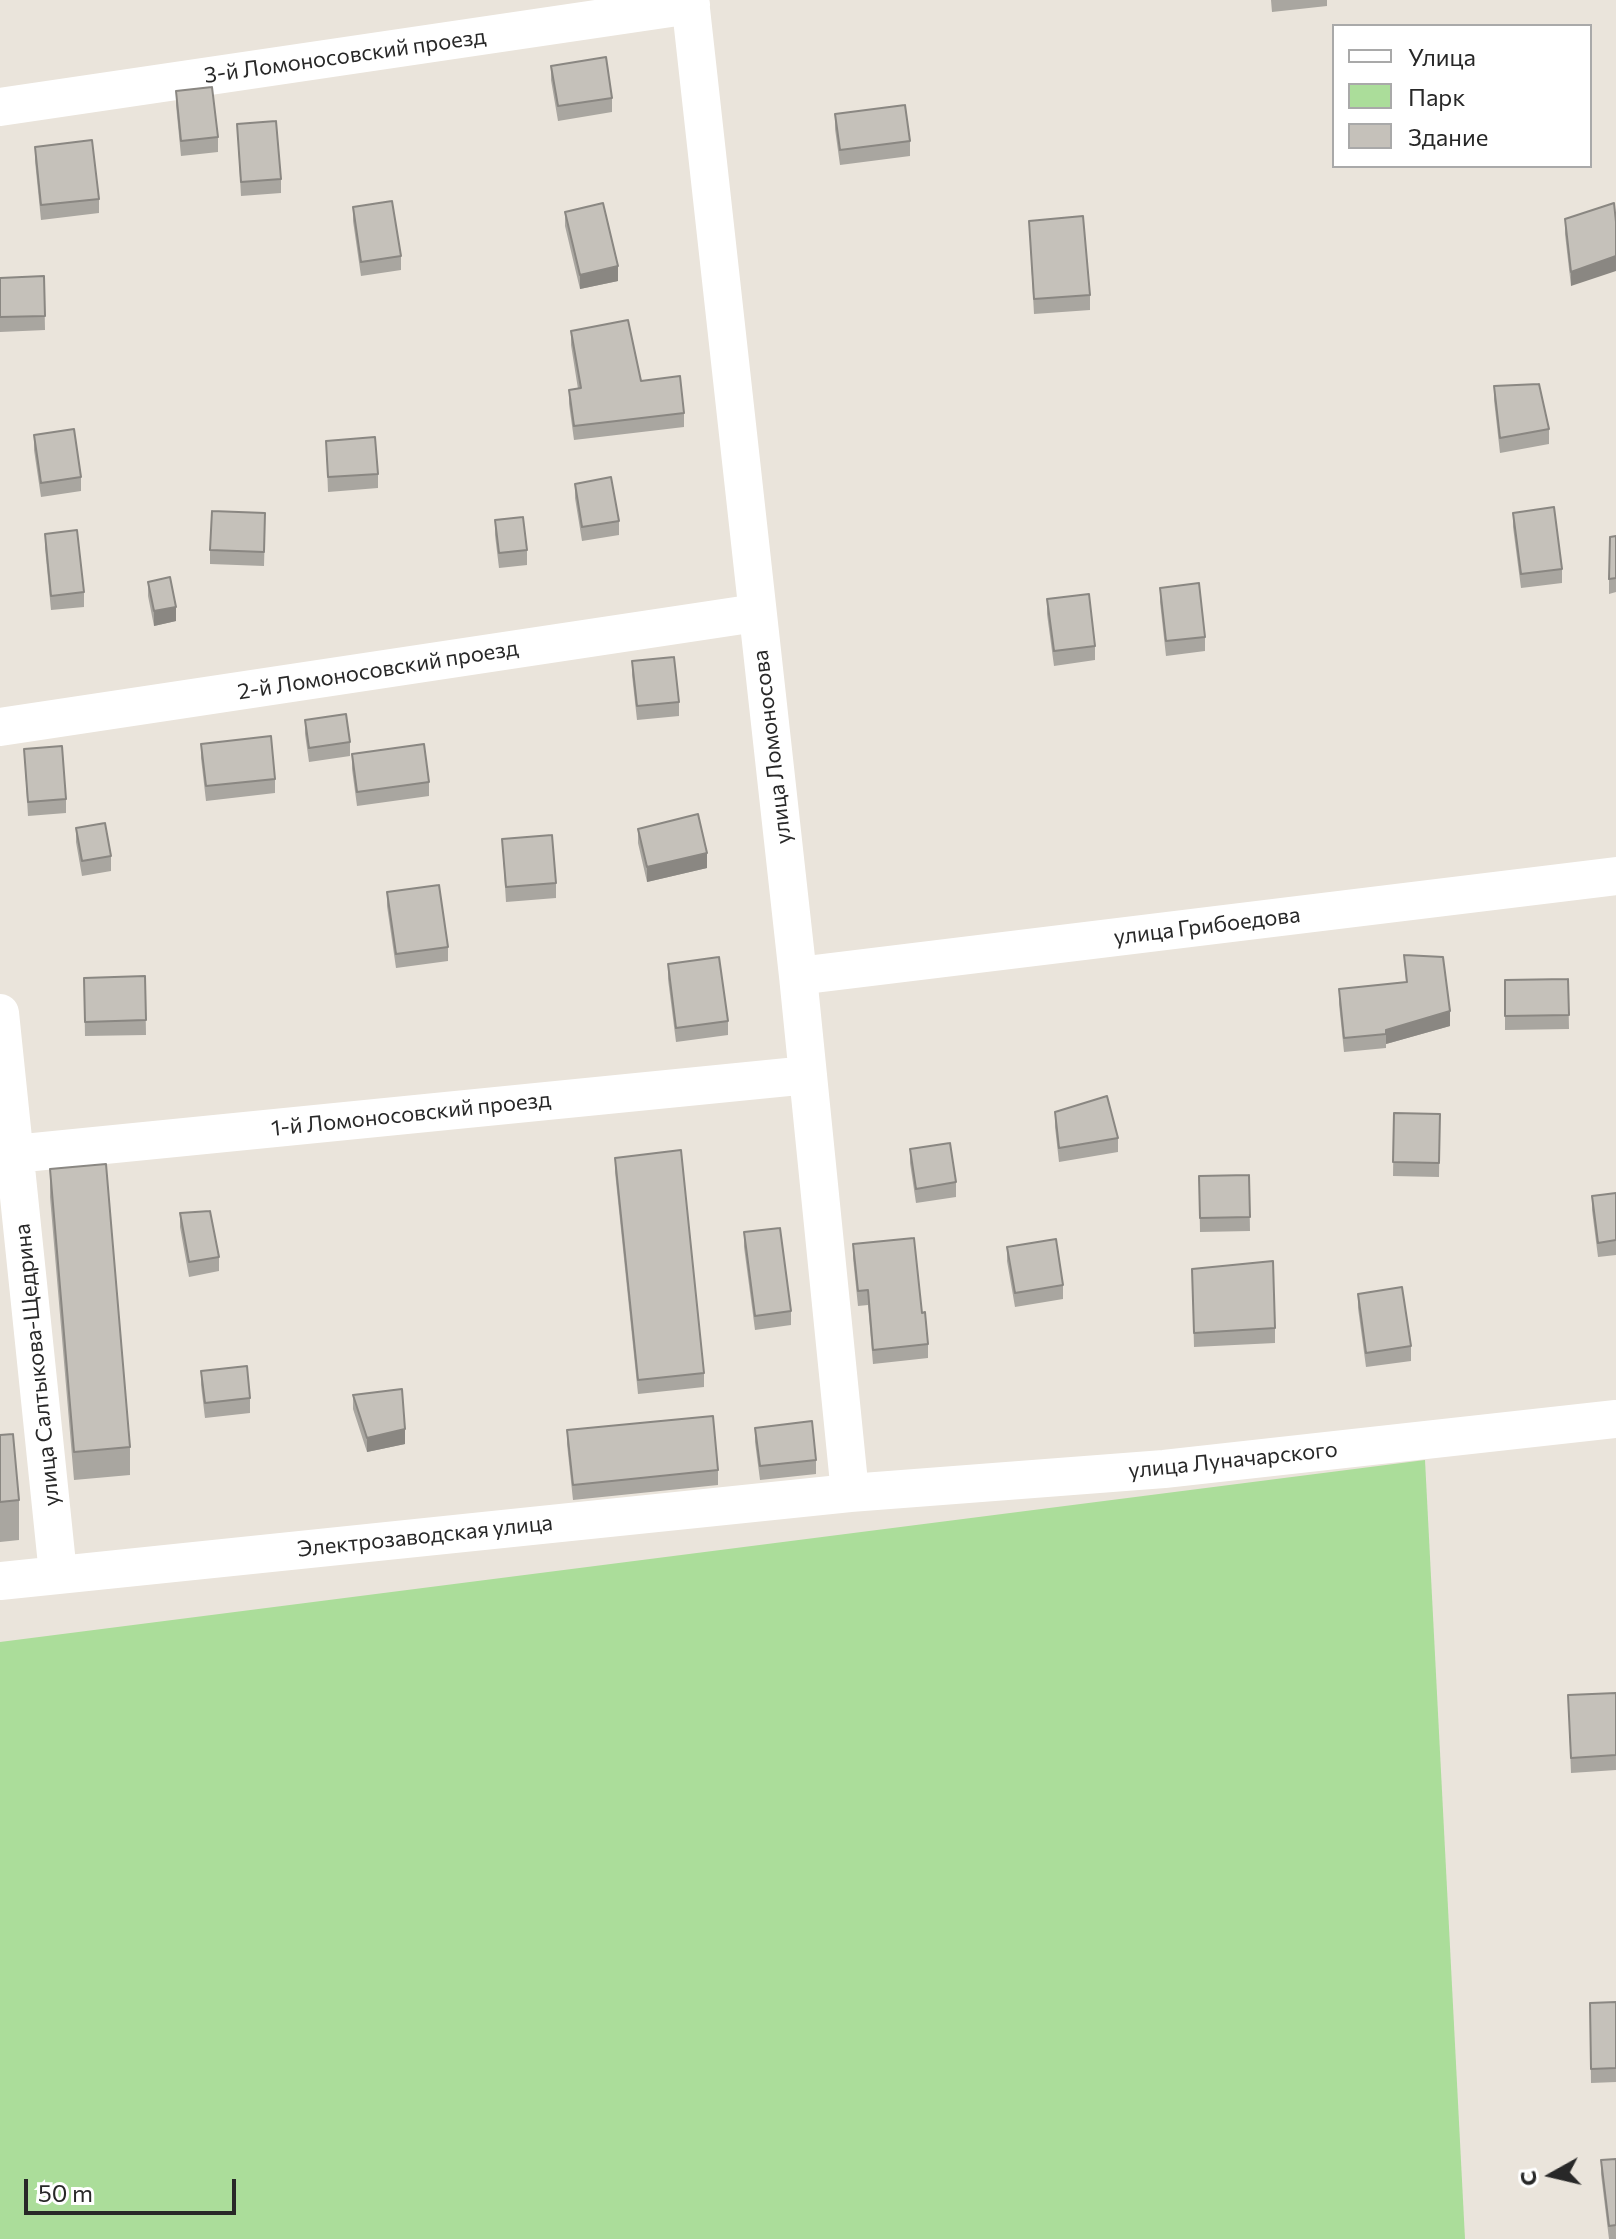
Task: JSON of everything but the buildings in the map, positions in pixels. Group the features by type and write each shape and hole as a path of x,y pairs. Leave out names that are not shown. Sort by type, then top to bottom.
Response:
{"street":[{"name":"3-й Ломоносовский проезд","path":"0,107 691,2"},
{"name":"улица Ломоносова","path":"691,2 798,976 850,1493"},
{"name":"2-й Ломоносовский проезд","path":"0,727 756,613"},
{"name":"улица Грибоедова","path":"798,976 1616,876"},
{"name":"улица Салтыкова-Щедрина","path":"0,1013 58,1574"},
{"name":"1-й Ломоносовский проезд","path":"14,1154 808,1075"},
{"name":"улица Луначарского","path":"850,1493 1164,1469 1616,1419"},
{"name":"Электрозаводская улица","path":"0,1581 850,1493"}],"green space":[{"path":"1425,1460 1465,2239 0,2239 0,1642"}]}
